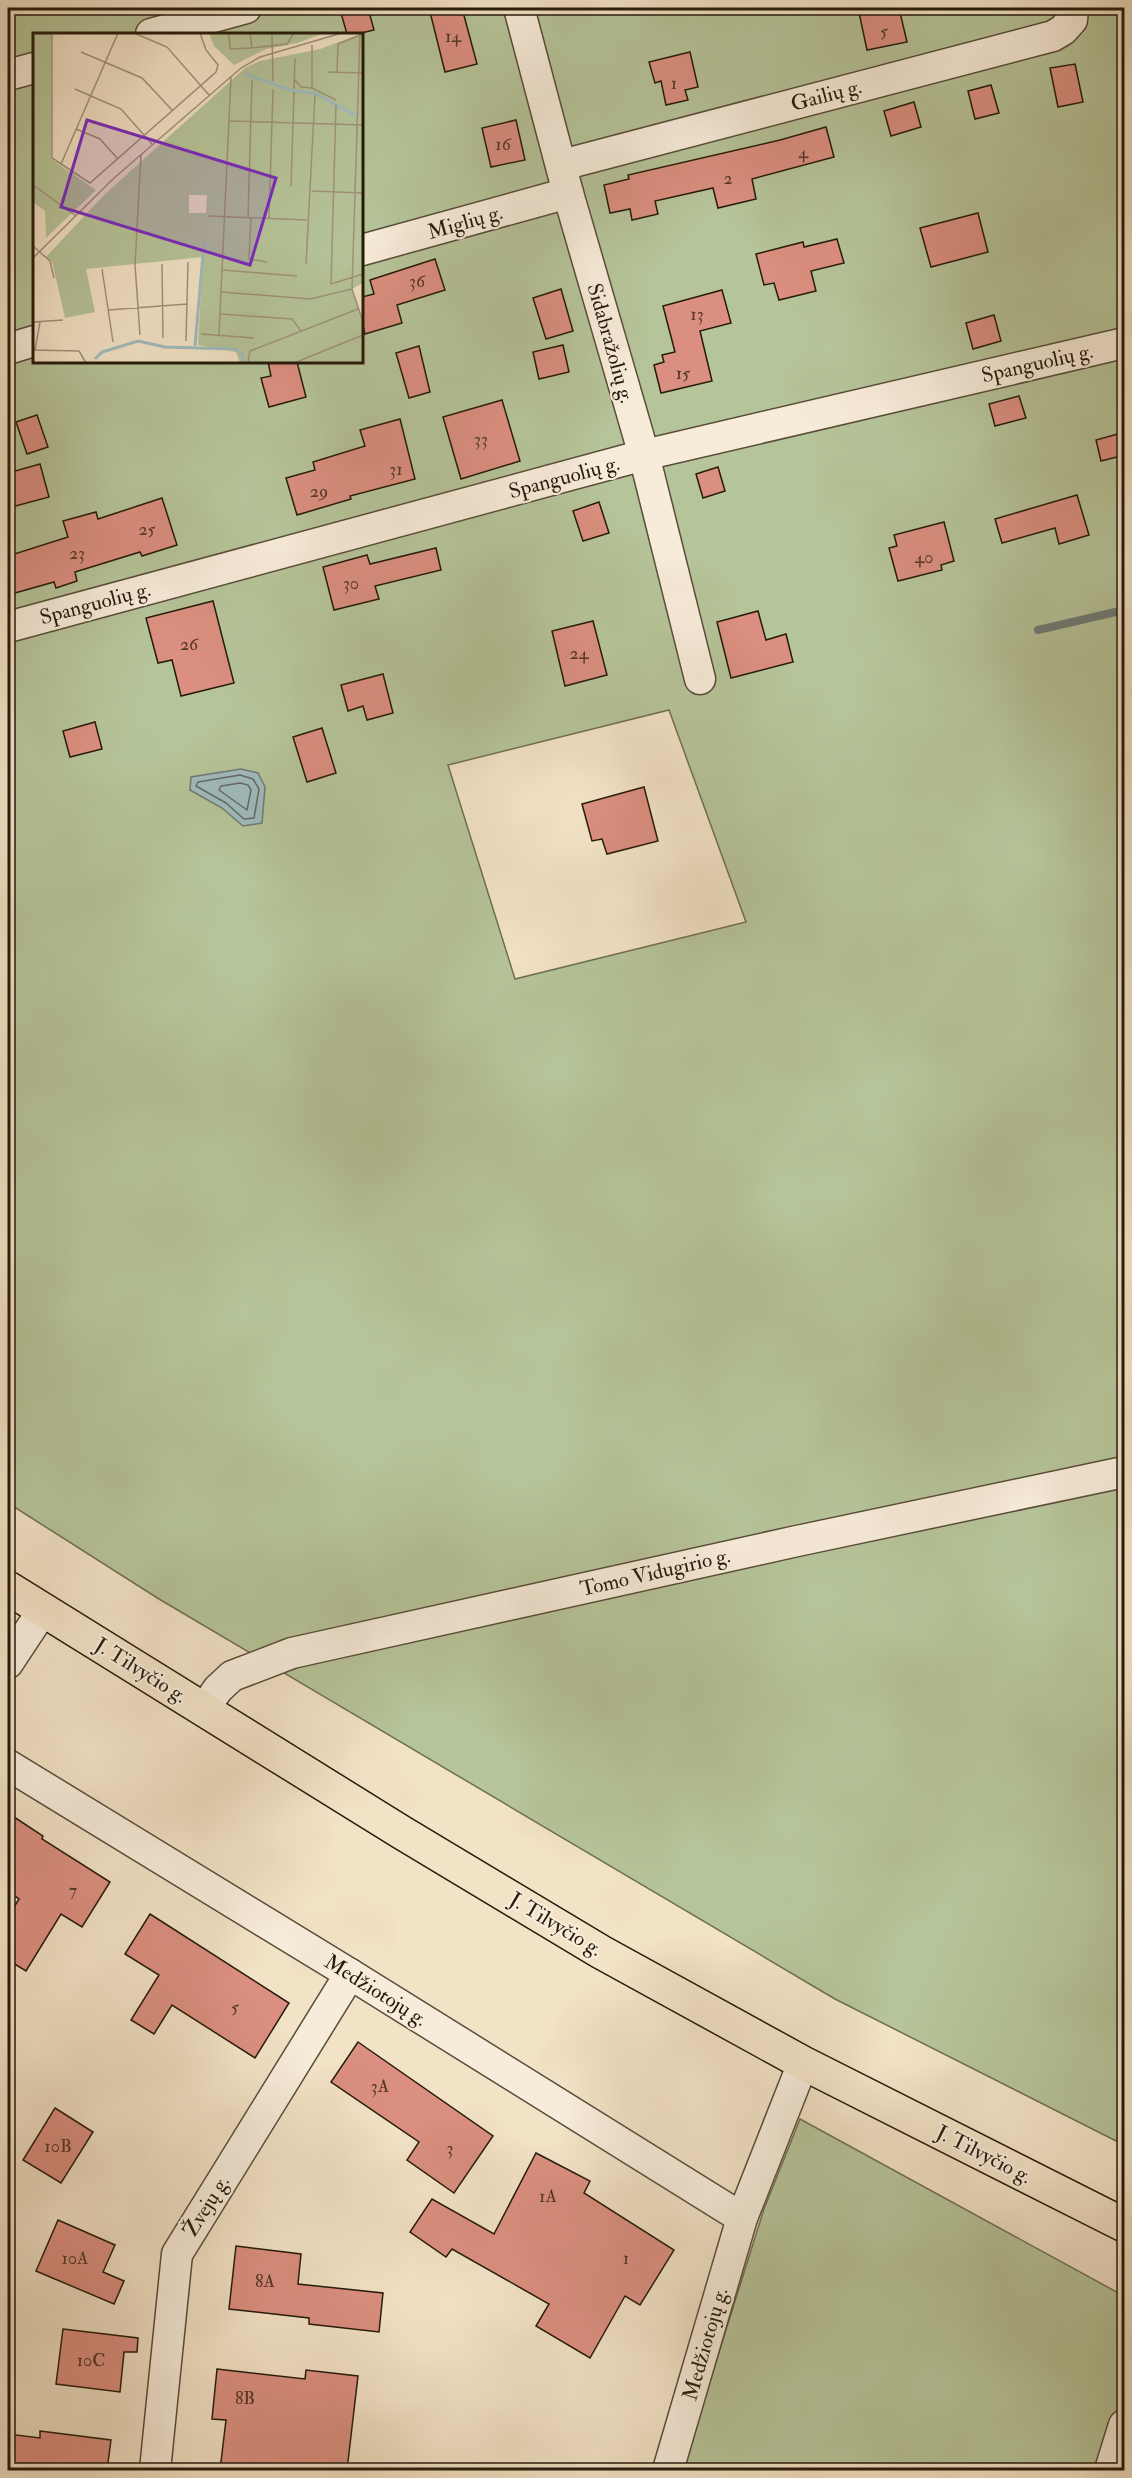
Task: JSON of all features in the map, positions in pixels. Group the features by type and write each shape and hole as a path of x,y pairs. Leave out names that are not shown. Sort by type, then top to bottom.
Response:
{"main road":[{"name":"J. Tilvyčio g.","path":"8,1588 401,1832 601,1952 803,2062 1125,2225"}],"street":[{"path":"155,33 246,8"},
{"name":"Sidabražolių g.","path":"519,8 644,455 700,679"},
{"name":"Gailių g.","path":"565,179 1053,36 1063,30 1072,20 1073,8"},
{"path":"8,75 33,68"},
{"name":"Miglių g.","path":"363,250 565,179"},
{"path":"8,349 33,341"},
{"name":"Spanguolių g.","path":"8,627 644,455 1125,343"},
{"name":"Tomo Vidugirio g.","path":"204,1709 218,1689 232,1676 292,1653 797,1541 1125,1472"},
{"path":"8,1663 43,1610"},
{"name":"Medžiotojų g.","path":"8,1765 742,2218"},
{"name":"Žvejų g.","path":"155,2470 177,2254 350,1974"},
{"name":"Medžiotojų g.","path":"668,2470 742,2218 803,2062"},
{"path":"1110,2470 1125,2425"}],"green space":[{"path":"8,8 1124,8 1124,2145 835,1999 159,1599 8,1503","holes":["669,710 746,922 515,979 448,765"]},
{"path":"800,2119 1124,2296 1124,2470 682,2470 764,2209"}],"water":[{"path":"241,769 258,773 265,787 262,823 243,826 222,808 190,790 191,777"}],"building":[{"path":"368,8 374,30 347,33 341,13"},
{"path":"429,8 462,8 477,64 445,72"},
{"path":"858,8 899,8 907,42 867,50"},
{"path":"690,52 698,87 685,90 688,100 666,105 661,81 655,83 649,62"},
{"path":"1075,64 1083,102 1058,107 1050,68"},
{"path":"991,85 999,113 975,119 968,91"},
{"path":"914,102 921,127 891,136 884,111"},
{"path":"516,120 525,160 491,167 482,128"},
{"path":"826,127 834,157 752,179 756,199 718,208 713,188 655,201 658,214 632,220 630,209 610,213 604,185 629,179 628,175"},
{"path":"978,213 988,252 931,267 920,228"},
{"path":"837,239 844,263 811,271 816,291 779,300 774,283 764,285 756,254 803,242 804,247"},
{"path":"435,259 445,290 397,305 402,323 365,334 363,297 374,294 370,280"},
{"path":"561,289 573,331 546,339 533,298"},
{"path":"722,290 731,323 700,331 712,381 661,393 654,365 664,362 662,355 675,352 663,306"},
{"path":"994,315 1001,341 973,349 966,323"},
{"path":"563,345 569,372 539,379 533,352"},
{"path":"419,346 430,392 409,398 396,353"},
{"path":"268,363 297,363 306,397 269,407 261,378 271,376"},
{"path":"1019,396 1026,418 995,426 989,404"},
{"path":"502,400 520,461 461,479 443,417"},
{"path":"37,415 48,447 27,454 16,422"},
{"path":"400,419 415,479 350,496 351,499 297,515 286,478 315,470 313,462 365,446 360,430"},
{"path":"1125,432 1125,455 1101,461 1096,440"},
{"path":"40,464 49,497 8,508 8,473"},
{"path":"718,467 725,491 703,498 696,474"},
{"path":"1077,495 1089,535 1059,544 1055,528 1002,543 995,519"},
{"path":"162,498 177,545 142,556 140,552 75,572 77,581 56,588 54,582 8,595 8,556 68,537 63,521 96,512 98,519"},
{"path":"599,502 609,533 583,541 573,511"},
{"path":"944,522 954,561 941,565 942,570 898,581 889,548 897,546 894,535"},
{"path":"436,548 441,570 375,586 379,599 334,610 323,567 367,555 370,564"},
{"path":"213,601 234,683 181,696 172,660 158,663 146,618"},
{"path":"758,611 766,640 786,634 793,662 731,678 717,622"},
{"path":"593,621 607,675 565,686 552,631"},
{"path":"383,674 393,713 367,720 363,706 348,711 341,685"},
{"path":"95,722 102,749 70,757 63,731"},
{"path":"322,728 336,773 307,782 293,737"},
{"path":"644,787 658,841 607,854 602,839 592,841 582,804"},
{"path":"8,1813 43,1836 42,1839 110,1882 82,1927 61,1914 26,1971 8,1960 8,1917 19,1899 8,1891"},
{"path":"150,1914 289,2003 255,2058 172,2005 154,2034 131,2020 159,1975 125,1954"},
{"path":"358,2042 493,2136 454,2193 407,2160 419,2142 331,2082"},
{"path":"55,2108 93,2132 61,2183 23,2160"},
{"path":"536,2153 590,2181 584,2193 674,2250 640,2305 625,2296 590,2358 536,2326 549,2304 452,2249 446,2257 410,2232 432,2199 494,2234"},
{"path":"58,2220 115,2245 103,2272 124,2281 114,2304 36,2271"},
{"path":"236,2246 301,2254 298,2284 383,2293 379,2332 309,2324 309,2318 229,2309"},
{"path":"63,2329 138,2338 137,2352 124,2352 120,2392 56,2384"},
{"path":"217,2369 305,2379 306,2370 358,2376 347,2470 220,2470 226,2420 212,2419"},
{"path":"40,2431 111,2440 107,2470 8,2470 8,2434 40,2438"}],"waterway":[{"path":"1038,630 1124,610"}]}
